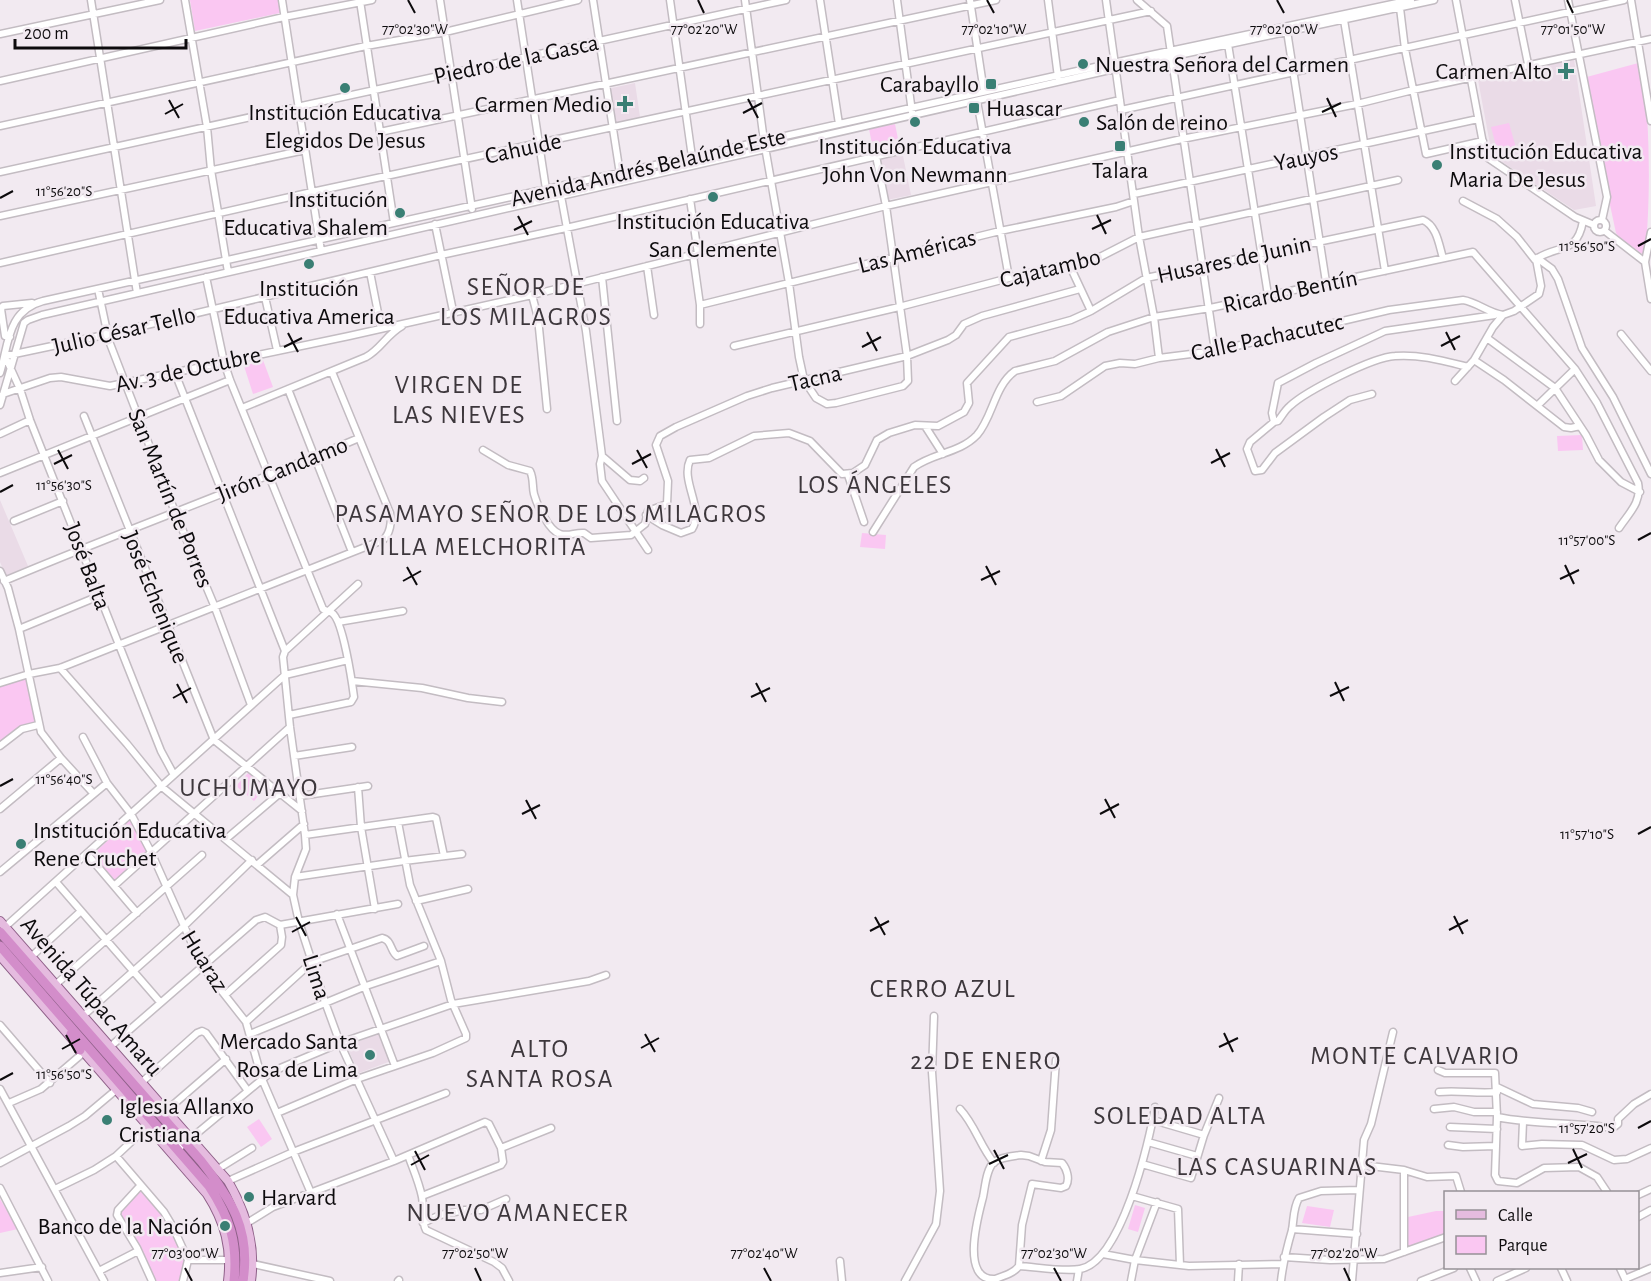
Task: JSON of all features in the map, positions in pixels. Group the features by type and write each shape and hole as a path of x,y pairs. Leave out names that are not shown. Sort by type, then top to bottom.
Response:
{"highway":[{"name":"Avenida Túpac Amaru","path":"2,927 54,986 223,1190 244,1236 246,1253 243,1281"},
{"name":"Avenida Túpac Amaru","path":"0,946 70,1026 184,1143 225,1214 235,1242 234,1281"},
{"path":"70,1026 71,1033 82,1052"}],"main road":[{"name":"Avenida Túpac Amaru","path":"2,927 32,956 54,986 84,1015 167,1110 184,1143 218,1169 228,1181 247,1222 253,1248 251,1281"},
{"name":"Avenida Túpac Amaru","path":"0,956 207,1194 228,1238 228,1281"}],"street":[{"path":"91,0 137,293"},
{"path":"0,34 160,0"},
{"path":"185,0 207,127 211,170 228,272"},
{"path":"282,0 321,251"},
{"path":"0,81 284,17 372,0"},
{"path":"440,0 473,216"},
{"path":"517,0 546,189"},
{"path":"0,126 366,46 445,32 578,0"},
{"path":"593,0 621,182"},
{"path":"670,0 692,157"},
{"path":"745,0 765,149 789,283 799,357 804,380 816,398 827,404 836,404 903,386 909,377 876,156"},
{"name":"Piedro de la Gasca","path":"0,172 786,0"},
{"path":"820,0 839,124"},
{"path":"897,0 912,112"},
{"path":"380,132 900,21 971,3 996,0"},
{"path":"1048,0 1059,79"},
{"path":"1106,0 1126,152 1159,358"},
{"path":"1137,0 1167,26 1215,351"},
{"name":"Avenida Andrés Belaúnde Este","path":"1171,54 1228,44 1286,29 1344,20 1411,0"},
{"name":"Avenida Andrés Belaúnde Este","path":"0,373 5,356 5,337 20,312 36,303 839,124 977,100 1114,66 1399,4 1434,0"},
{"path":"1456,0 1478,119 1488,158 1583,221 1594,225 1597,232 1605,231 1644,262"},
{"path":"1515,0 1527,64"},
{"path":"1569,0 1607,197 1602,220 1606,227 1605,231"},
{"path":"1121,110 1624,0"},
{"path":"1631,0 1648,83 1651,121"},
{"path":"360,1 394,223"},
{"path":"971,3 984,92"},
{"path":"1399,4 1405,49 1426,154 1483,141"},
{"name":"Cahuide","path":"0,263 312,192 1151,11"},
{"path":"1344,20 1385,271"},
{"path":"1286,29 1326,282"},
{"name":"Av. 3 de Octubre","path":"3,394 50,378 61,377 110,386 175,373 532,295 885,206 1182,139 1357,104 1527,64 1651,39"},
{"path":"1228,44 1268,295"},
{"name":"Avenida Andrés Belaúnde Este","path":"0,405 22,329 28,320 42,315 765,149 984,92 1059,79"},
{"path":"977,100 1009,278"},
{"name":"Julio César Tello","path":"5,356 1120,100"},
{"name":"Yauyos","path":"1134,197 1189,181 1478,119"},
{"path":"0,216 305,150"},
{"name":"Cajatambo","path":"734,346 1100,257 1139,237 1398,180"},
{"path":"561,196 592,371 602,456 600,464 602,481 648,550"},
{"name":"Las Américas","path":"700,305 1000,231 1116,207 1134,197"},
{"path":"690,199 700,324"},
{"path":"1463,201 1497,219 1536,259 1552,269 1558,279 1582,348 1613,397 1651,474"},
{"name":"Husares de Junin","path":"925,426 938,426 964,412 969,403 967,383 1009,338 1071,320 1091,311 1146,278 1424,220 1428,222 1437,238 1443,258"},
{"path":"1594,225 1602,220"},
{"path":"1536,259 1574,243 1580,236 1583,221"},
{"path":"435,224 453,311"},
{"path":"1651,233 1644,262 1651,299"},
{"name":"Ricardo Bentín","path":"873,532 914,467 959,448 976,436 987,421 995,400 1009,375 1021,369 1056,361 1108,332 1154,317 1210,308 1473,252 1520,306"},
{"path":"1274,422 1272,413 1278,383 1324,359 1386,331 1500,315 1536,297 1540,292 1536,259"},
{"path":"1069,264 1091,311"},
{"path":"647,266 654,315"},
{"path":"370,272 381,328"},
{"path":"206,277 230,380 323,609 334,615 338,622 352,681 354,697 350,704 289,716"},
{"path":"602,277 617,421"},
{"name":"San Martín de Porres","path":"98,289 109,341 175,512 214,605 251,705"},
{"name":"Tacna","path":"636,531 645,524 646,515 651,510 664,506 668,501 668,481 656,448 660,436 736,399 772,388 907,356 948,340 956,335 964,324 982,316 1080,289"},
{"path":"532,295 538,318 547,409"},
{"path":"265,297 277,350"},
{"name":"Calle Pachacutec","path":"1037,402 1061,396 1105,366 1120,363 1135,364 1159,358 1215,351 1389,310 1463,300 1500,315"},
{"path":"5,337 1,309 3,306 36,303"},
{"path":"1520,306 1575,369 1597,403 1638,483 1639,499 1619,528"},
{"path":"1455,381 1474,360 1500,315"},
{"path":"242,408 371,355 390,332 409,322"},
{"path":"1621,334 1651,371"},
{"path":"1486,338 1555,388 1599,460 1621,482 1640,492"},
{"name":"José Balta","path":"5,356 11,366 30,420 161,751 174,776"},
{"path":"1372,394 1350,400 1324,417 1275,453 1262,470 1255,471 1247,449 1250,442 1278,421 1288,407 1306,394 1363,366 1393,356 1433,358 1468,367"},
{"path":"1474,360 1538,405 1564,427 1580,426"},
{"path":"1538,405 1575,369"},
{"path":"0,683 60,668 214,605 383,540 389,530 391,515 332,372"},
{"path":"175,373 285,651 358,584"},
{"path":"0,473 230,380"},
{"path":"288,389 352,552"},
{"name":"José Echenique","path":"84,416 214,740 302,811"},
{"path":"0,434 30,420"},
{"path":"646,515 681,533 692,529 695,522 688,474 690,460 709,458 763,434 789,433 804,438 818,448 842,474 848,475 865,465 878,440 889,433 915,425 925,426 943,454"},
{"name":"Jirón Candamo","path":"4,581 359,438"},
{"path":"483,450 508,465 530,471 534,483 533,492 539,507 551,529 556,533 568,535 584,533 591,538 631,535 636,531"},
{"path":"602,456 630,480 640,481 644,478"},
{"path":"848,475 864,522"},
{"path":"14,521 63,501"},
{"path":"0,571 19,629 41,732 93,793"},
{"path":"19,629 99,596"},
{"path":"338,622 403,611"},
{"name":"Lima","path":"285,651 290,727 306,849 295,877 293,895 299,922 340,1043 394,1161"},
{"path":"2,927 56,882 285,675 348,660"},
{"path":"60,668 162,787 293,895"},
{"path":"352,681 430,689 468,698 502,702"},
{"path":"0,746 22,729 38,724"},
{"path":"114,886 290,727"},
{"name":"Huaraz","path":"83,737 107,783 131,814 151,852 202,966 246,1022 262,1079 311,1193"},
{"path":"294,756 352,747"},
{"path":"0,809 61,758"},
{"path":"0,872 107,783"},
{"path":"300,796 368,786"},
{"path":"358,787 361,827 375,909"},
{"path":"226,839 279,794"},
{"path":"305,835 436,818 444,856"},
{"path":"277,1113 357,1079 433,1053 466,1038 453,1004 441,961 410,885 398,822"},
{"path":"258,864 304,824"},
{"path":"87,854 137,913"},
{"path":"54,986 202,855"},
{"path":"295,877 462,855"},
{"path":"84,1015 183,927 252,860"},
{"path":"56,882 160,1002"},
{"path":"416,901 468,889"},
{"path":"280,926 398,904"},
{"path":"32,956 81,911"},
{"path":"337,914 366,986 394,1066"},
{"path":"111,1046 260,918 270,918 280,926 281,945 225,995"},
{"path":"246,1022 312,962 382,938 390,942 397,956 424,946"},
{"path":"250,1034 366,986 441,961"},
{"path":"184,1143 271,1072 340,1043 453,1004 589,981 606,975"},
{"path":"905,1281 936,1224 938,1216 939,1191 932,1072 934,1016"},
{"path":"0,1025 50,1083"},
{"path":"142,1082 202,1031 226,1059 248,1091"},
{"path":"1352,1281 1364,1140 1371,1124 1394,1032"},
{"path":"9,1104 50,1083 82,1052"},
{"path":"167,1110 226,1059"},
{"path":"1041,1161 1051,1130 1056,1060"},
{"path":"1438,1070 1445,1073 1492,1072 1497,1076 1496,1175 1500,1182 1517,1183 1544,1168 1579,1167 1597,1177 1606,1191"},
{"path":"0,1089 104,1281"},
{"path":"0,1163 85,1116 116,1090"},
{"path":"1439,1092 1457,1090 1483,1093 1497,1090 1533,1104 1578,1108 1592,1112"},
{"path":"228,1181 293,1152 446,1093"},
{"path":"1434,1109 1454,1107 1497,1114 1523,1122 1583,1124 1613,1128 1618,1124 1618,1119 1634,1104 1651,1094"},
{"path":"1142,1164 1191,1178 1204,1135 1220,1098"},
{"path":"1019,1266 1079,1269 1089,1266 1103,1254 1132,1196 1148,1142 1155,1107"},
{"path":"960,1109 969,1120 992,1166 980,1212 973,1259 977,1272 988,1281 1010,1274 1019,1266 1022,1225 1032,1184 1061,1188 1067,1185 1067,1173 1062,1163 1041,1161 1021,1155 992,1166"},
{"path":"1153,1120 1204,1135"},
{"path":"247,1222 273,1207 488,1122 501,1148 503,1162 422,1196"},
{"path":"1523,1122 1522,1146 1542,1143 1582,1145 1614,1160 1627,1158 1651,1148"},
{"path":"55,1189 94,1170 116,1156 148,1126"},
{"path":"1450,1127 1497,1129"},
{"path":"501,1148 551,1128"},
{"path":"1148,1142 1197,1156"},
{"path":"1448,1145 1496,1146"},
{"path":"218,1169 252,1148"},
{"path":"408,1155 422,1196 423,1223 426,1230 499,1265 509,1281"},
{"path":"116,1156 164,1212 173,1227 188,1260 183,1281"},
{"path":"1362,1165 1404,1170 1427,1177 1456,1176 1461,1191"},
{"path":"1404,1170 1404,1252"},
{"path":"140,1186 118,1210 117,1215 152,1281"},
{"path":"0,1188 48,1281"},
{"path":"1281,1281 1283,1261 1292,1229 1295,1206 1299,1198 1311,1192 1359,1190"},
{"path":"1132,1196 1178,1209 1180,1265"},
{"path":"423,1223 440,1215 481,1210 506,1198"},
{"path":"1131,1281 1135,1260 1157,1202"},
{"path":"1292,1229 1357,1234"},
{"path":"1103,1254 1180,1265 1384,1259 1444,1238"},
{"path":"99,1271 138,1251"},
{"path":"188,1260 229,1260"},
{"path":"840,1261 842,1281"},
{"path":"253,1264 325,1280"},
{"path":"1238,1281 1239,1264"},
{"path":"0,1273 42,1268"},
{"path":"1626,1280 1651,1268"},
{"path":"1077,1281 1079,1269"},
{"path":"1421,1281 1451,1269"},
{"path":"1497,1281 1509,1278 1524,1269"}],"shaded area":[{"path":"1574,59 1596,206 1574,210 1492,155 1478,80"},
{"name":"Carmen Medio","path":"635,83 640,117 617,123 611,90"},
{"path":"902,151 911,195 887,200 878,156"},
{"path":"0,500 28,566 6,576 0,562"},
{"name":"Mercado Santa Rosa de Lima","path":"379,1033 391,1061 359,1073 348,1049 350,1045"}],"green space":[{"path":"190,0 278,0 280,13 195,31"},
{"path":"1642,62 1649,160 1645,256 1616,233 1583,78"},
{"path":"1509,123 1516,148 1498,153 1491,127"},
{"path":"895,124 898,139 872,144 869,129"},
{"path":"263,360 273,387 253,394 244,366"},
{"path":"1582,435 1583,450 1558,451 1557,436"},
{"path":"862,533 886,535 885,549 860,547"},
{"path":"26,677 35,722 11,732 0,742 0,686"},
{"path":"248,773 265,788 254,801 236,786"},
{"path":"132,818 150,851 116,883 91,856"},
{"path":"259,1119 272,1139 261,1147 247,1127"},
{"path":"140,1191 160,1212 171,1228 185,1261 180,1281 155,1281 120,1215 121,1210"},
{"path":"0,1199 18,1229 0,1233"},
{"path":"1135,1205 1145,1208 1138,1232 1128,1229"},
{"path":"1307,1206 1334,1210 1330,1227 1302,1223"},
{"path":"1444,1211 1444,1235 1407,1249 1408,1217"}],"place":[{"name":"Nuestra Señora del Carmen","path":"1083,64"},
{"name":"Carmen Alto","path":"1566,71"},
{"name":"Carabayllo","path":"991,84"},
{"name":"Institución Educativa Elegidos De Jesus","path":"345,88"},
{"name":"Carmen Medio","path":"625,104"},
{"name":"Huascar","path":"974,108"},
{"name":"Institución Educativa John Von Newmann","path":"915,122"},
{"name":"Salón de reino","path":"1084,122"},
{"name":"Talara","path":"1120,146"},
{"name":"Institución Educativa Maria De Jesus","path":"1437,165"},
{"name":"Institución Educativa San Clemente","path":"713,197"},
{"name":"Institución Educativa Shalem","path":"400,213"},
{"name":"Institución Educativa America","path":"309,264"},
{"name":"Institución Educativa Rene Cruchet","path":"21,844"},
{"name":"Mercado Santa Rosa de Lima","path":"370,1055"},
{"name":"Iglesia Allanxo Cristiana","path":"107,1120"},
{"name":"Harvard","path":"249,1197"},
{"name":"Banco de la Nación","path":"225,1226"}],"district":[{"name":"SEÑOR DE LOS MILAGROS","path":"526,301"},
{"name":"VIRGEN DE LAS NIEVES","path":"459,399"},
{"name":"LOS ÁNGELES","path":"875,484"},
{"name":"PASAMAYO SEÑOR DE LOS MILAGROS","path":"551,513"},
{"name":"VILLA MELCHORITA","path":"475,546"},
{"name":"UCHUMAYO","path":"249,787"},
{"name":"CERRO AZUL","path":"943,988"},
{"name":"MONTE CALVARIO","path":"1415,1055"},
{"name":"22 DE ENERO","path":"986,1060"},
{"name":"ALTO SANTA ROSA","path":"540,1063"},
{"name":"SOLEDAD ALTA","path":"1180,1115"},
{"name":"LAS CASUARINAS","path":"1277,1166"},
{"name":"NUEVO AMANECER","path":"518,1212"}]}
